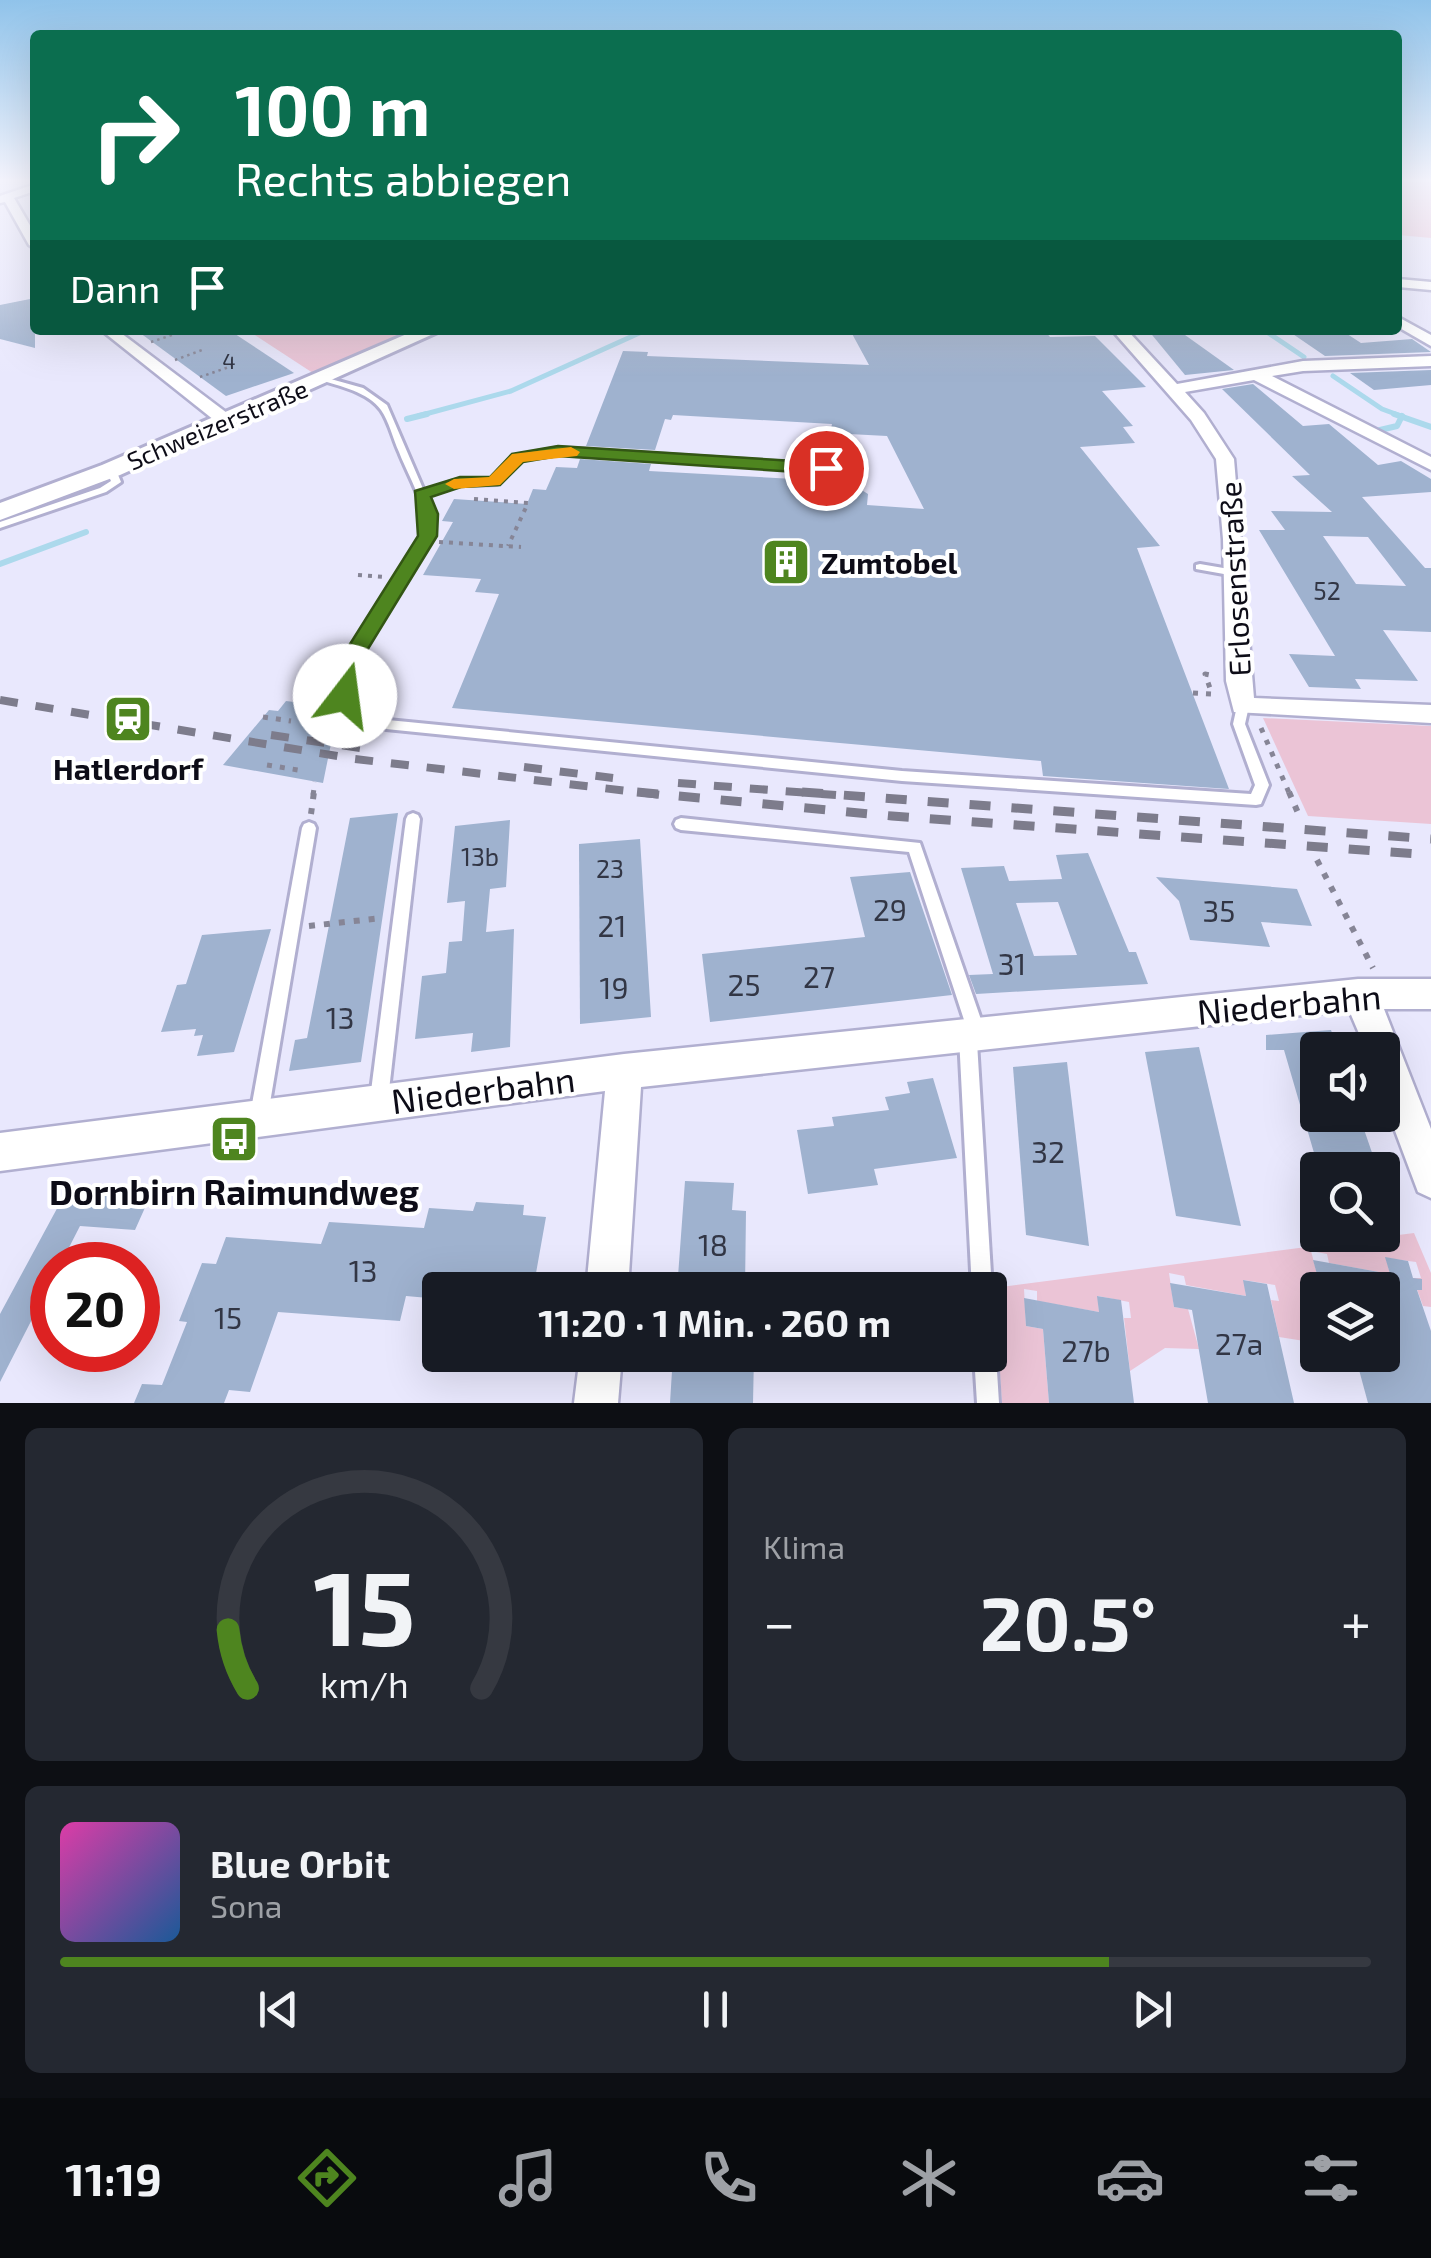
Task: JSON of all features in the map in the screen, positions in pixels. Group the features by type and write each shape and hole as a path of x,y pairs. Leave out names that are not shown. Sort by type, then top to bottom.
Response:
{"street":[{"path":"1402,282 1431,286"},
{"path":"1402,323 1431,341"},
{"path":"114,335 224,420"},
{"name":"Schweizerstraße","path":"0,512 111,470 421,335"},
{"name":"Erlosenstraße","path":"1124,335 1176,389 1225,460 1235,573 1238,681 1243,706"},
{"path":"1176,389 1303,366 1431,361"},
{"path":"1254,373 1294,397 1367,428 1431,464"},
{"path":"1243,706 1431,714"},
{"path":"1366,982 1374,1024 1431,1179"},
{"name":"Niederbahn","path":"0,1152 258,1115 972,1034 1366,982 1431,994"},
{"path":"608,1272 624,1072"},
{"path":"596,1403 599,1372"}],"lane":[{"path":"324,378 360,390 384,407 421,494 460,482 494,482 518,458 558,451 826,468"},
{"path":"0,524 103,490 116,482 111,470"},
{"name":"Erlosenstraße","path":"421,494 429,514 428,536 356,652 345,696 350,706 386,724 902,776 1256,800 1262,786 1239,724 1243,706"},
{"path":"1200,567 1235,573"},
{"path":"378,1102 414,818"},
{"path":"681,824 915,846 972,1034 981,1272"},
{"path":"258,1115 309,828"},
{"path":"986,1372 988,1403"}],"path":[{"path":"131,348 172,335"},
{"path":"155,366 202,350"},
{"path":"178,384 232,366"},
{"path":"470,499 528,503 508,546"},
{"path":"434,542 521,547"},
{"path":"358,574 388,577"},
{"path":"1192,693 1212,694 1205,674 1224,678"},
{"path":"263,717 291,721"},
{"path":"1264,732 1298,812"},
{"path":"266,765 298,770"},
{"path":"309,828 315,782"},
{"path":"1317,860 1366,982"},
{"path":"291,928 402,916"}],"shaded area":[{"path":"255,335 414,335 319,377"},
{"path":"1263,718 1431,726 1431,824 1308,816"},
{"path":"1414,1233 1431,1273 1431,1307 1423,1306 1413,1278 1421,1278 1416,1262 1386,1258 1390,1272 1379,1272 1329,1263 1327,1254 1316,1252 1400,1252 1400,1235"},
{"path":"1300,1248 1300,1252 1311,1252 1317,1272 1300,1272 1300,1340 1279,1337 1271,1300 1279,1301 1275,1285 1244,1280 1246,1296 1186,1285 1184,1276 1169,1273 1174,1307 1188,1309 1199,1349 1165,1348 1130,1371 1124,1318 1131,1318 1129,1302 1098,1296 1099,1312 1037,1301 1037,1291 1024,1289 1026,1326 1043,1329 1049,1403 1002,1403 1000,1372 1007,1372 1007,1286"}],"building":[{"path":"30,299 30,335 35,335 35,348 0,339 0,305"},
{"path":"143,335 237,335 294,373 226,396"},
{"name":"Zumtobel","path":"853,335 1095,336 1146,387 1102,391 1133,426 1123,427 1135,443 1080,447 1160,546 1137,548 1229,789 1043,776 1041,761 452,708 499,594 475,592 481,579 423,575 453,522 442,521 454,499 527,504 533,489 546,490 556,467 577,468 580,459 651,464 649,471 849,482 868,494 867,505 924,509 887,436 830,433 832,424 673,415 671,420 665,419 655,450 586,446 623,351 648,352 647,356 869,365"},
{"path":"1152,335 1185,335 1234,370 1185,375"},
{"path":"1294,335 1349,335 1361,343 1412,339 1431,352 1325,356"},
{"path":"1431,370 1431,385 1374,390 1350,373"},
{"path":"1253,384 1303,426 1329,424 1378,465 1401,461 1431,479 1431,492 1362,497 1425,568 1431,568 1431,632 1383,630 1418,681 1355,679 1361,689 1309,687 1289,654 1335,656 1259,530 1285,530 1271,511 1332,512 1292,476 1310,475 1222,389","holes":["1323,536 1368,537 1406,586 1356,584"]},
{"path":"286,701 318,705 312,716 336,719 323,783 223,765 269,710 278,711"},
{"path":"398,813 361,1062 289,1071 295,1040 307,1038 350,818"},
{"path":"510,820 506,887 490,889 486,932 514,929 510,1047 471,1052 473,1033 415,1039 422,976 446,973 449,942 462,941 465,901 447,903 455,826"},
{"path":"640,839 651,1017 580,1024 579,844"},
{"path":"1088,853 1129,952 1136,952 1148,984 976,994 969,975 993,974 961,868 1004,866 1009,881 1062,879 1056,855","holes":["1058,902 1077,955 1034,956 1016,903"]},
{"path":"910,872 952,995 710,1022 702,954 865,937 850,877"},
{"path":"1156,877 1297,889 1312,926 1261,922 1270,947 1190,940 1179,901"},
{"path":"271,929 234,1052 197,1056 203,1035 194,1036 196,1029 161,1032 177,985 186,984 202,935"},
{"path":"1300,1032 1300,1105 1284,1050 1266,1050 1266,1035"},
{"path":"1199,1047 1241,1226 1176,1216 1145,1052"},
{"path":"1067,1062 1089,1246 1026,1235 1013,1067"},
{"path":"933,1078 957,1158 874,1169 878,1185 808,1194 797,1130 834,1126 832,1117 889,1110 885,1097 910,1093 907,1082"},
{"path":"1308,1132 1365,1132 1372,1152 1314,1152"},
{"path":"685,1181 734,1183 732,1210 746,1211 745,1272 678,1272"},
{"path":"67,1190 130,1196 132,1190 152,1192 135,1230 80,1226 72,1242 39,1242"},
{"path":"476,1202 524,1205 523,1215 546,1217 536,1272 422,1272 422,1297 406,1296 400,1321 278,1312 250,1392 229,1390 224,1403 134,1403 142,1384 162,1385 187,1322 179,1321 202,1263 216,1264 226,1237 321,1244 329,1222 424,1228 429,1208 473,1211"},
{"path":"1385,1257 1408,1261 1413,1278 1422,1279 1422,1290 1417,1290 1431,1331 1431,1403 1368,1403 1360,1372 1400,1372 1400,1272 1389,1272"},
{"path":"30,1258 30,1323 0,1382 0,1314"},
{"path":"1313,1260 1379,1272 1316,1272"},
{"path":"1243,1280 1267,1284 1294,1403 1208,1403 1192,1310 1174,1307 1170,1283 1246,1296"},
{"path":"1097,1296 1121,1300 1134,1403 1049,1403 1043,1329 1026,1326 1024,1298 1099,1312"},
{"path":"672,1372 754,1372 753,1403 670,1403"}],"waterway":[{"path":"418,416 511,391 635,335"},
{"path":"1271,335 1304,357"},
{"path":"1333,376 1382,409 1401,416"},
{"path":"407,419 427,414"},
{"path":"1394,414 1402,417"},
{"path":"1380,430 1397,426 1402,417"},
{"path":"1402,417 1431,427"},
{"path":"0,564 86,532"}],"railway":[{"path":"0,700 355,759 662,795"},
{"path":"271,735 360,748"},
{"path":"524,767 613,778"},
{"path":"678,783 836,795"},
{"path":"637,792 892,816 1431,855"},
{"path":"802,792 1431,839"}],"slow traffic":[{"path":"454,484 494,482 518,458 571,452"}],"place":[{"name":"Zumtobel","path":"786,562"},
{"name":"Hatlerdorf","path":"128,719"},
{"name":"Dornbirn Raimundweg","path":"234,1139"}],"route":[{"path":"345,696 356,652 428,536 429,514 421,494 460,482 494,482 518,458 558,451 826,468"}]}
